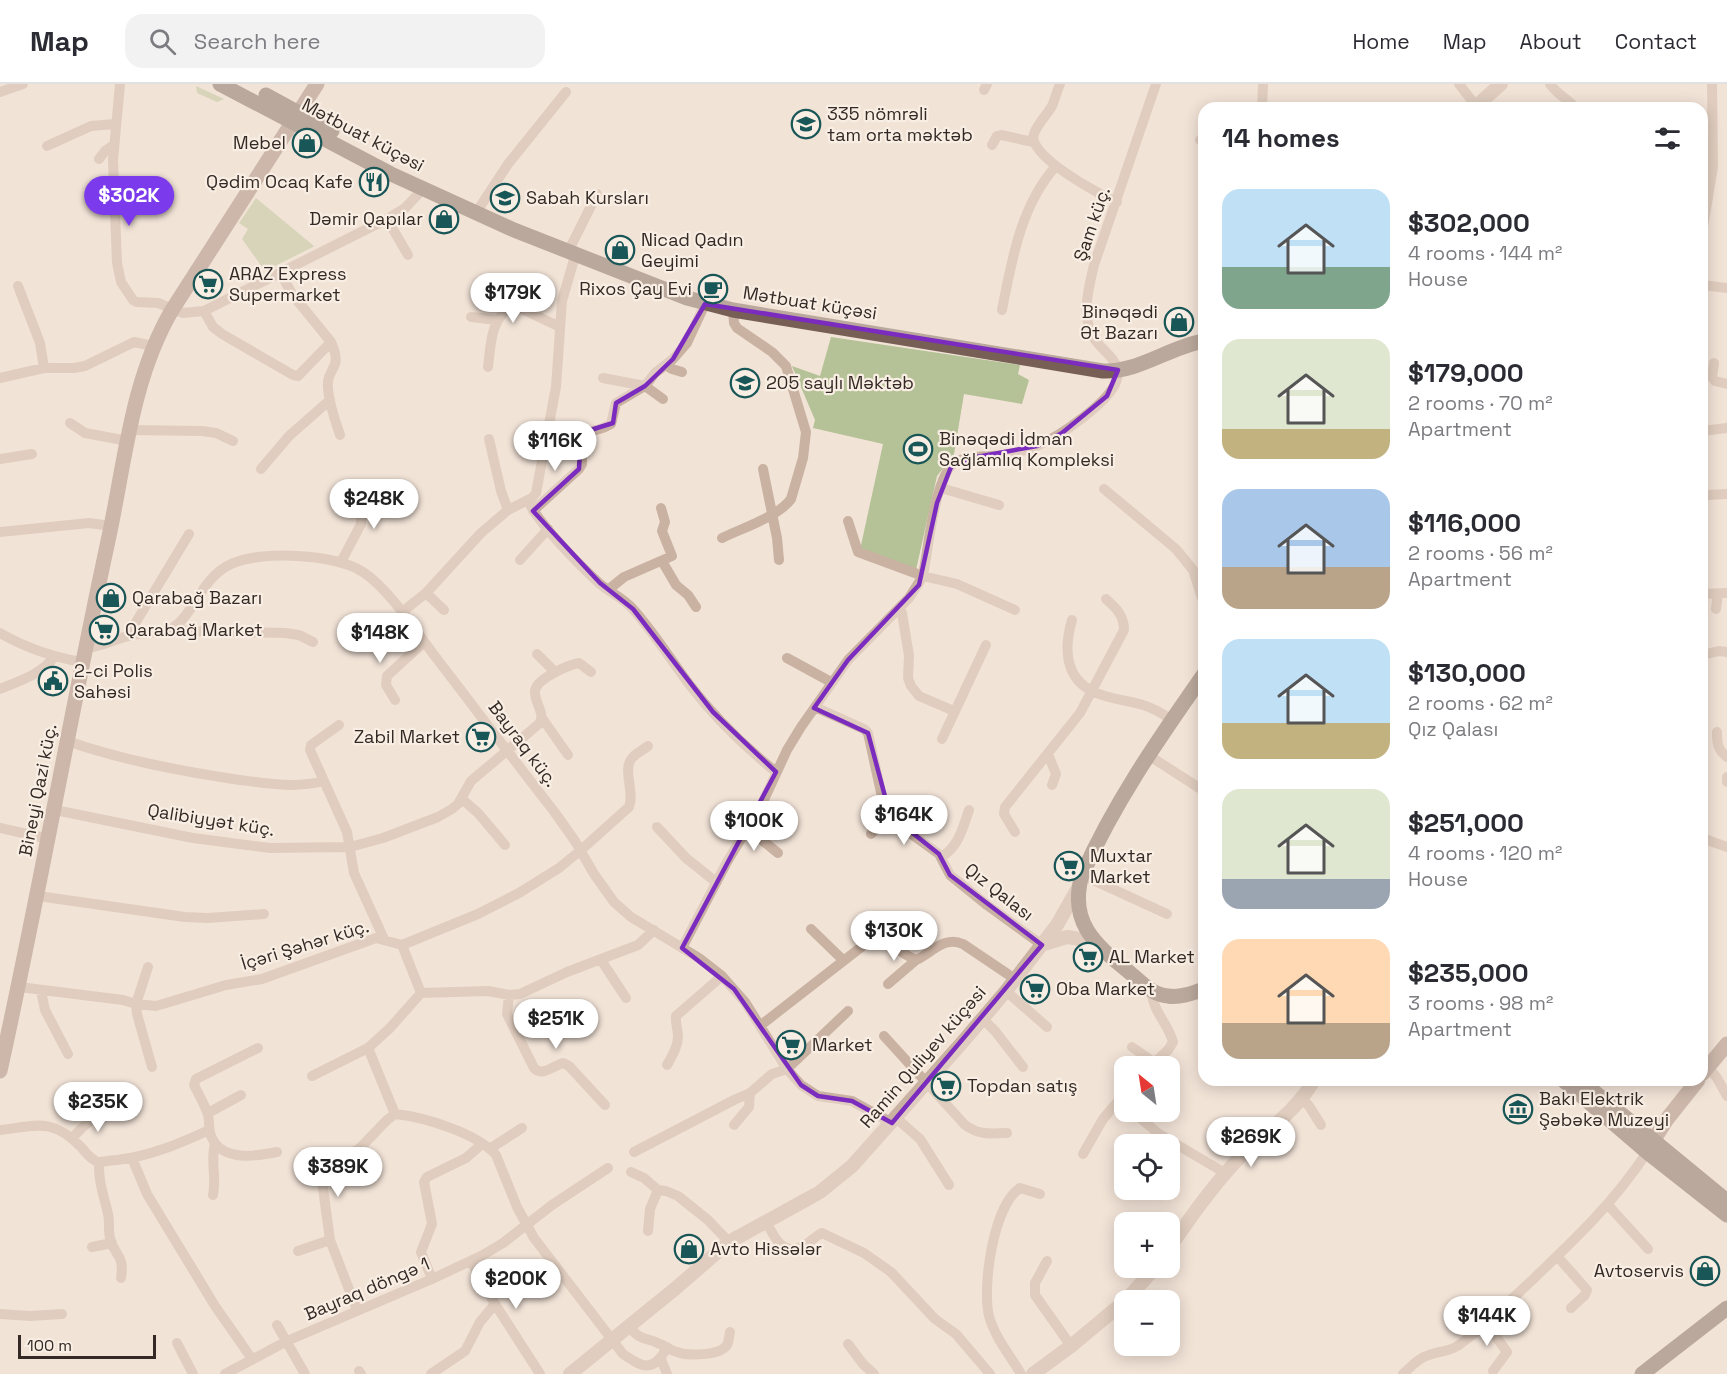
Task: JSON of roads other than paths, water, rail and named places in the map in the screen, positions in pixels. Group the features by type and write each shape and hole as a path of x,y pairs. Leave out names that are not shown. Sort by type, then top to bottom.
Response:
{"main road":[{"name":"Mətbuat küçəsi","path":"220,84 296,116"},
{"name":"Mətbuat küçəsi","path":"243,84 423,189 572,254 705,304 1083,368 1118,370 1198,342"},
{"name":"Bineyi Qazi küç.","path":"0,1071 38,896 129,436 140,387 153,346 172,310 317,84"},
{"name":"Ramin Quliyev küçəsi","path":"1080,881 1113,810 1198,683"},
{"path":"1080,881 1079,905 1082,923 1094,941 1152,991 1168,996 1179,996 1198,991"},
{"path":"1708,1067 1727,1044"},
{"path":"1571,1086 1727,1201"},
{"path":"1586,1086 1727,1215"},
{"path":"1650,1146 1672,1112 1693,1086"},
{"path":"1642,1374 1727,1308"}],"street":[{"path":"0,92 22,84"},
{"path":"120,84 114,145 117,262 121,282 133,300 137,302 158,303 183,313 204,312 250,286 281,274 387,219 405,208 423,189"},
{"path":"1060,84 1052,105 1034,134 1033,142 1038,150 1056,166 1100,195 1117,202"},
{"name":"Şam küç.","path":"1118,370 1115,361 1097,343 1091,333 1087,304 1094,265 1156,84"},
{"path":"1263,84 1263,102"},
{"path":"1459,84 1472,102"},
{"path":"1481,102 1501,84"},
{"path":"1550,84 1558,95 1569,102"},
{"path":"1708,197 1713,167 1712,84"},
{"path":"476,213 514,156 566,92"},
{"path":"47,146 91,126 115,124"},
{"path":"992,145 997,136 1001,135 1033,142"},
{"path":"99,159 114,145"},
{"path":"1002,310 1010,268 1027,215 1042,182 1056,166"},
{"path":"402,612 426,593 468,545 508,510 528,501 538,488 558,368 558,326 562,301 572,254 597,194"},
{"path":"387,219 408,255"},
{"path":"281,274 292,294 331,342 337,363 328,381 330,400 340,435"},
{"path":"18,286 40,343 44,368"},
{"path":"1708,286 1727,288"},
{"path":"548,428 581,433 611,424 616,403 645,386 687,342 705,304"},
{"path":"488,367 493,331 497,320 511,307 520,308 558,326"},
{"path":"722,538 786,507 803,458 806,432 786,366 772,352 737,328 734,324 734,310"},
{"path":"204,312 213,327 222,334 293,375 298,376 331,342"},
{"path":"471,317 497,320"},
{"path":"0,378 44,368 85,366 134,342 153,346"},
{"path":"1714,363 1712,377 1715,381 1727,384"},
{"path":"666,365 682,372"},
{"path":"682,948 716,882 770,789 787,750 831,682 860,647 915,591 923,576 941,488 951,466 962,460 1004,455 1037,446 1062,433 1107,396 1115,385 1118,370"},
{"path":"603,378 645,386 663,399"},
{"path":"261,470 289,436 330,400"},
{"path":"70,423 85,433 129,436 202,431 216,433 233,441"},
{"path":"1708,430 1727,428"},
{"path":"534,511 579,469 582,464 581,433"},
{"path":"489,439 501,491 508,510"},
{"path":"0,459 32,454"},
{"path":"763,469 773,515 779,560"},
{"path":"941,488 999,505"},
{"path":"1104,489 1176,549 1193,570 1198,585"},
{"path":"341,562 361,524 362,516 354,491"},
{"path":"1708,495 1727,494"},
{"path":"528,501 548,529 600,583 621,597 647,625 690,685 713,712 754,754 776,772"},
{"path":"608,590 624,577 670,558 673,554 662,531 665,522 661,508"},
{"path":"848,521 858,552 923,576 957,584 1015,610"},
{"path":"0,532 89,523 111,526"},
{"path":"520,560 548,529"},
{"path":"132,634 136,622 189,534"},
{"name":"Bayraq küç.","path":"176,625 213,576 231,564 260,556 279,555 341,562 365,573 402,612 508,752 581,850 594,874 614,902 631,917 704,962 722,976 745,1002 788,1069 801,1085 818,1096 852,1101 894,1121 920,1139 949,1185"},
{"path":"662,561 676,585 696,606"},
{"path":"426,593 444,610"},
{"path":"1716,609 1723,594"},
{"path":"1015,832 1004,814 1005,807 1068,730 1092,692 1124,630 1124,620 1117,609 1106,599"},
{"path":"899,608 902,613 909,656 908,678 911,686 920,696 954,711"},
{"path":"1072,620 1067,638 1070,667 1080,683 1092,692 1144,705 1172,720"},
{"path":"0,633 54,657 84,655 132,634 161,632 176,625 189,631 285,633 299,635 313,642"},
{"path":"395,700 386,685 387,676 424,642"},
{"path":"942,739 986,645"},
{"path":"1708,654 1727,652"},
{"path":"537,654 555,672"},
{"path":"0,689 41,670 50,664 54,657"},
{"path":"787,658 831,682"},
{"path":"568,754 542,718 535,690 555,672 579,663 591,672"},
{"name":"Qız Qalası","path":"815,707 864,729 868,733 882,797 896,823 941,857 950,875 1042,945"},
{"name":"Qalibiyyət küç.","path":"55,810 193,838 259,847 350,847 374,841 438,817 452,809 462,799 466,787 535,729 542,718"},
{"path":"339,725 311,745 310,750 347,832 354,873 384,939"},
{"path":"1716,732 1717,744 1727,758"},
{"path":"67,741 97,752 174,770 299,786 324,781"},
{"path":"421,993 402,945 478,914 519,893 559,868 628,807 632,794 629,763 648,746"},
{"path":"1048,754 1056,774 1052,785"},
{"path":"1148,755 1198,787"},
{"path":"1727,777 1727,782"},
{"path":"462,799 478,813 505,845"},
{"path":"941,857 957,843 969,810"},
{"path":"871,834 890,815"},
{"path":"657,827 686,858 716,882"},
{"path":"0,828 49,839"},
{"path":"748,829 778,853"},
{"path":"1708,840 1727,847"},
{"path":"1080,881 1167,914"},
{"name":"Ramin Quliyev küçəsi","path":"570,1374 729,1242 802,1202 852,1166 894,1121 1006,991 1068,909 1080,881"},
{"path":"38,896 185,917 208,918 264,914"},
{"path":"811,929 843,960"},
{"path":"312,1076 368,1048 390,1028 421,993 488,991 509,995 520,994 567,972 638,945 654,930"},
{"path":"1042,945 1067,937 1094,941"},
{"name":"İçəri Şəhər küç.","path":"19,987 156,1006 226,985 262,979 376,938 402,945"},
{"path":"888,984 916,960 941,944 954,940 1015,979"},
{"path":"761,1025 869,941 888,942 916,960"},
{"path":"601,960 626,998"},
{"path":"148,967 136,1004 152,1067"},
{"path":"668,1065 678,1034 675,1024 676,1016 722,976"},
{"path":"41,991 45,1010 68,1054"},
{"path":"1006,991 1047,1027"},
{"path":"1152,991 1152,1001 1173,1042 1162,1056"},
{"path":"509,995 507,1014 537,1072 563,1063 569,1066 605,1105"},
{"path":"634,1152 750,1093 772,1074 788,1069 848,1011"},
{"path":"983,1019 1023,1067"},
{"path":"884,1036 955,1116 975,1132 1007,1133"},
{"path":"1132,1047 1142,1056"},
{"path":"258,1048 194,1081 194,1085 208,1113 209,1130 215,1144 242,1156 277,1152"},
{"path":"368,1048 395,1114"},
{"path":"1708,1073 1718,1078 1727,1096"},
{"path":"1180,1232 1225,1173 1302,1099 1310,1086"},
{"path":"734,1125 749,1107 750,1093"},
{"path":"208,1113 241,1095"},
{"path":"1302,1099 1321,1125"},
{"path":"72,1138 107,1108"},
{"path":"1083,1154 1103,1119 1114,1108"},
{"path":"395,1114 456,1129 486,1146 502,1165 511,1193 534,1238 623,1354 638,1370 661,1359 667,1347"},
{"path":"357,1310 330,1240 321,1178 321,1162 325,1158 356,1151 395,1114"},
{"path":"1145,1122 1159,1134 1225,1173"},
{"path":"0,1130 30,1124 53,1126 72,1138 99,1162 132,1158 169,1148 209,1130"},
{"path":"432,1279 421,1252 432,1224 424,1182 427,1177 522,1128"},
{"path":"213,1195 215,1176 212,1152 215,1144"},
{"path":"1403,1374 1427,1355 1445,1352 1458,1346 1486,1323 1608,1205 1650,1146"},
{"path":"132,1158 141,1182 154,1204 215,1306 252,1359"},
{"path":"99,1162 100,1185 108,1214 112,1244 123,1267 121,1278"},
{"name":"Bayraq döngə 1","path":"225,1374 287,1341 471,1261 503,1243 552,1205 608,1168"},
{"path":"631,1172 644,1178 657,1190 678,1196 708,1220 729,1242"},
{"path":"1021,1374 1001,1344 989,1316 989,1272 998,1222 1008,1202 1020,1188 1040,1194"},
{"path":"648,1231 650,1209 657,1190"},
{"path":"1608,1205 1648,1249"},
{"path":"766,1221 779,1244 785,1248 799,1248 822,1233 846,1243 882,1264 934,1319 956,1334 990,1374"},
{"path":"298,1251 330,1240"},
{"path":"92,1247 112,1244"},
{"path":"1557,1256 1587,1290 1585,1295 1571,1308"},
{"path":"471,1261 495,1304 540,1374"},
{"path":"1047,1261 1035,1283 1035,1295 1071,1346"},
{"path":"1135,1290 1146,1278"},
{"path":"431,1374 465,1351 480,1322 495,1304"},
{"path":"1033,1374 1114,1310"},
{"path":"0,1314 30,1316 62,1314"},
{"path":"1486,1323 1507,1352 1493,1371"},
{"path":"277,1324 305,1374"},
{"path":"628,1327 642,1340 658,1342 677,1353 688,1354 714,1352 726,1347 730,1332"},
{"path":"177,1343 193,1374"},
{"path":"848,1344 874,1374"},
{"path":"661,1359 667,1374"}],"place":[{"name":"335 nömrəli tam orta məktəb","path":"806,124"},
{"name":"Mebel","path":"307,143"},
{"name":"Qədim Ocaq Kafe","path":"374,182"},
{"name":"Sabah Kursları","path":"505,198"},
{"name":"Dəmir Qapılar","path":"444,219"},
{"name":"Nicad Qadın Geyimi","path":"620,250"},
{"name":"ARAZ Express Supermarket","path":"208,284"},
{"name":"Rixos Çay Evi","path":"713,289"},
{"name":"Binəqədi Ət Bazarı","path":"1179,322"},
{"name":"205 saylı Məktəb","path":"745,383"},
{"name":"Binəqədi İdman Sağlamlıq Kompleksi","path":"918,449"},
{"name":"Qarabağ Bazarı","path":"111,598"},
{"name":"Qarabağ Market","path":"104,630"},
{"name":"2-ci Polis Sahəsi","path":"53,681"},
{"name":"Zabil Market","path":"481,737"},
{"name":"Muxtar Market","path":"1069,866"},
{"name":"AL Market","path":"1088,957"},
{"name":"Oba Market","path":"1035,989"},
{"name":"Market","path":"791,1045"},
{"name":"Topdan satış","path":"946,1086"},
{"name":"Bakı Elektrik Şəbəkə Muzeyi","path":"1518,1109"},
{"name":"Avto Hissələr","path":"689,1249"},
{"name":"Avtoservis","path":"1705,1271"}]}
